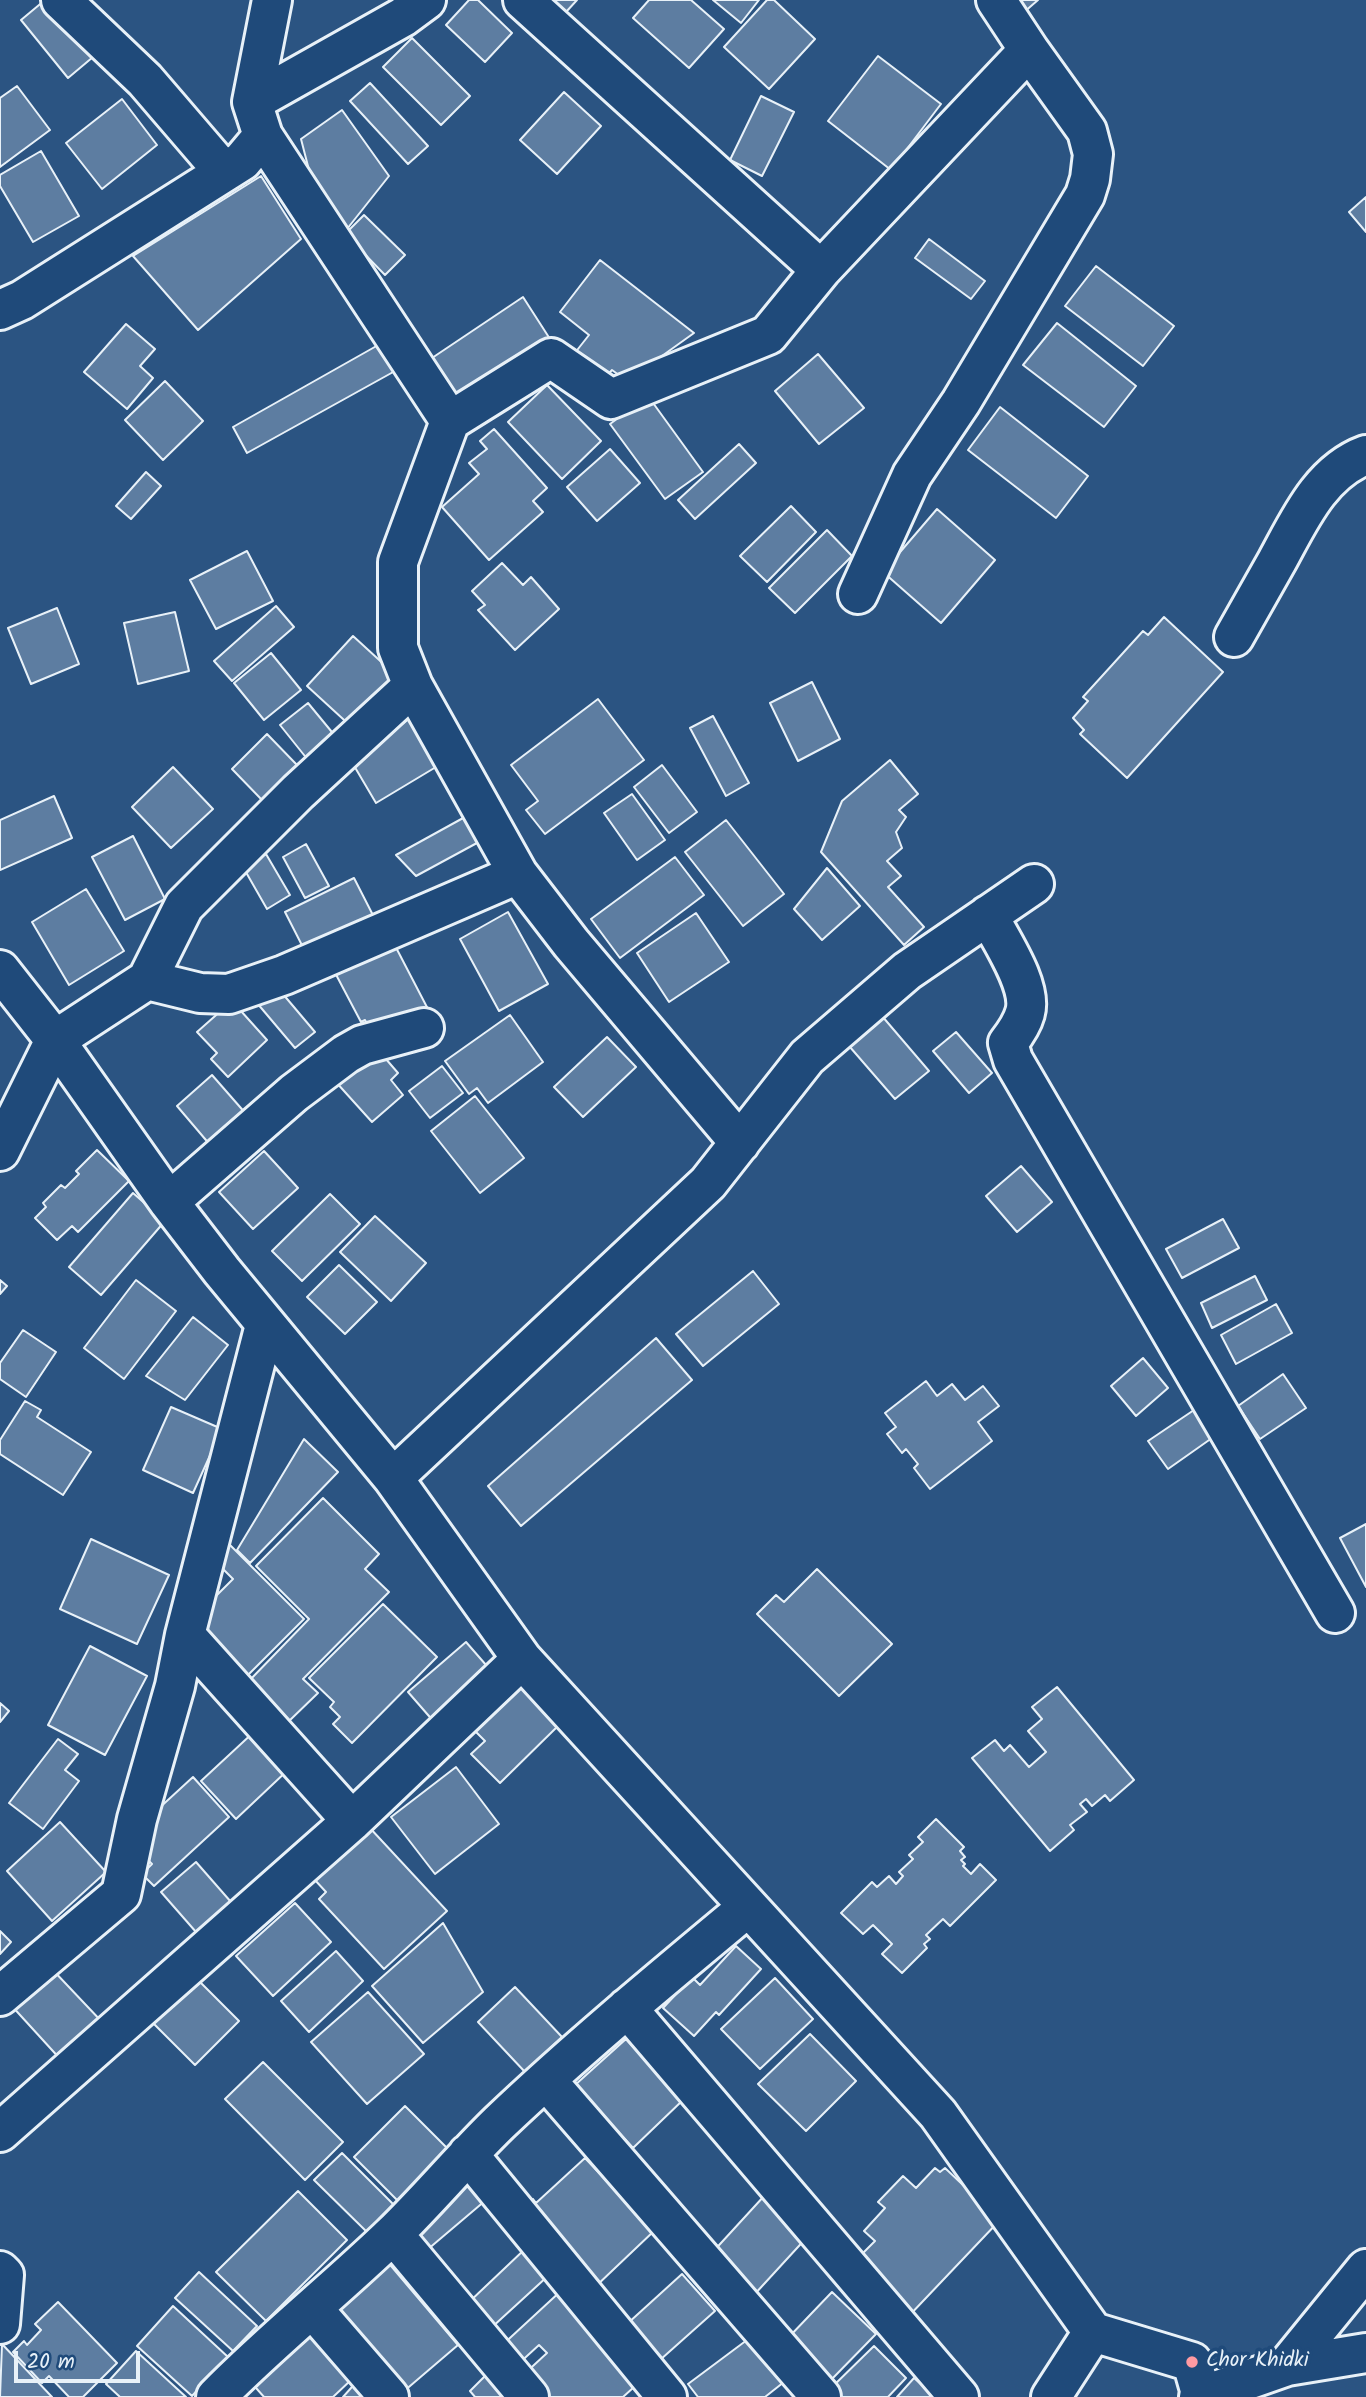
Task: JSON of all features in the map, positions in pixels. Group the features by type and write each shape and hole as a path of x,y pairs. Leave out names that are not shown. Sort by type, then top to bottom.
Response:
{"street":[{"path":"61,0 145,79 224,172"},
{"path":"0,310 22,300 242,161 257,119 272,0"},
{"path":"257,119 426,0"},
{"path":"523,0 821,270"},
{"path":"858,594 912,475 961,402 1085,195 1090,179 1093,154 1087,131 996,0"},
{"path":"740,1143 571,943 518,874 413,686 398,649 397,562 450,421 551,358 611,399 768,335 821,270 1029,50"},
{"path":"257,119 450,421"},
{"path":"1234,637 1307,506 1343,466 1366,455"},
{"path":"0,1151 55,1040 147,980 184,906 298,792 413,686"},
{"path":"147,980 200,993 229,994 284,975 518,874"},
{"path":"393,1478 708,1183 807,1057 907,971 1034,884"},
{"path":"988,915 1021,978 1027,996 1026,1012 1018,1030 1008,1043 1013,1060 1335,1613"},
{"path":"0,970 55,1040 169,1202 265,1325 393,1478 522,1659 937,2114 1093,2332 1192,2362 1200,2397 1287,2366 1366,2353"},
{"path":"169,1202 294,1093 346,1055 362,1045 424,1028"},
{"path":"0,1996 121,1894 137,1819 176,1686 185,1635 265,1325"},
{"path":"185,1635 352,1822"},
{"path":"0,2132 352,1822 522,1659"},
{"path":"216,2397 393,2234 468,2154 546,2080 748,1907"},
{"path":"627,2008 959,2397"},
{"path":"546,2080 821,2397"},
{"path":"468,2154 667,2397"},
{"path":"393,2234 529,2397"},
{"path":"1287,2366 1366,2269"},
{"path":"0,2271 4,2275 0,2324"},
{"path":"312,2308 389,2397"},
{"path":"1051,2397 1093,2332"}],"building":[{"path":"45,0 93,57 68,78 21,20"},
{"path":"469,0 478,0 512,33 485,62 446,25"},
{"path":"553,0 577,0 566,12"},
{"path":"649,0 691,0 724,29 689,68 633,18"},
{"path":"713,0 759,0 741,23"},
{"path":"767,0 774,0 815,39 769,89 724,47"},
{"path":"1008,0 1038,0 1023,13"},
{"path":"412,38 470,96 441,125 383,67"},
{"path":"878,56 941,104 891,170 828,121"},
{"path":"370,83 428,146 408,164 350,101"},
{"path":"17,86 50,130 0,167 0,98"},
{"path":"564,92 601,126 557,174 520,140"},
{"path":"761,96 794,112 762,176 730,160"},
{"path":"122,99 157,145 102,189 66,143"},
{"path":"342,110 389,176 347,229 310,174 301,139"},
{"path":"41,151 79,216 33,242 0,186 0,175"},
{"path":"261,176 301,239 198,330 133,256"},
{"path":"1366,197 1366,232 1349,212"},
{"path":"364,215 405,255 385,275 345,234"},
{"path":"929,239 985,281 971,299 915,258"},
{"path":"600,260 694,333 627,381 612,370 605,378 574,354 589,335 560,312"},
{"path":"1096,266 1174,326 1143,366 1065,306"},
{"path":"523,297 550,339 460,400 432,358"},
{"path":"1057,323 1136,386 1104,427 1023,365"},
{"path":"126,324 155,349 140,366 153,378 127,409 84,372"},
{"path":"380,344 395,371 247,453 233,427"},
{"path":"818,354 864,408 819,444 775,391"},
{"path":"165,381 203,421 163,460 125,420"},
{"path":"547,385 601,441 562,479 508,422"},
{"path":"648,396 703,472 665,499 610,424"},
{"path":"1000,407 1088,476 1056,518 968,450"},
{"path":"494,429 547,488 533,501 543,512 489,560 442,507 479,474 469,463 487,449 480,441"},
{"path":"739,444 756,463 695,519 678,500"},
{"path":"610,449 640,483 597,521 567,487"},
{"path":"146,472 161,486 131,519 116,506"},
{"path":"791,506 816,532 767,582 740,556"},
{"path":"937,509 995,560 941,623 883,572"},
{"path":"827,530 852,556 795,613 769,588"},
{"path":"247,551 273,601 216,629 190,580"},
{"path":"502,563 523,585 531,577 559,609 515,650 478,610 485,605 472,591"},
{"path":"276,606 294,627 232,681 214,661"},
{"path":"57,608 79,664 31,684 8,628"},
{"path":"175,612 189,671 138,684 124,623"},
{"path":"1164,617 1223,672 1127,778 1080,734 1084,730 1073,718 1088,701 1083,697 1143,631 1148,635"},
{"path":"353,636 401,680 355,730 307,686"},
{"path":"271,653 301,690 264,720 234,683"},
{"path":"812,682 840,739 798,761 770,703"},
{"path":"598,699 644,760 545,834 526,810 538,801 511,765"},
{"path":"308,703 336,737 308,760 280,725"},
{"path":"413,715 441,764 376,803 353,764"},
{"path":"713,716 749,783 726,796 690,728"},
{"path":"267,734 297,765 262,800 232,769"},
{"path":"890,760 918,794 899,810 906,817 896,832 902,848 887,861 901,876 888,887 924,927 904,945 821,852 842,801"},
{"path":"662,765 697,812 669,833 634,787"},
{"path":"173,767 213,809 171,848 132,807"},
{"path":"632,794 665,840 637,860 604,813"},
{"path":"54,796 72,838 0,870 0,820"},
{"path":"474,812 488,837 416,876 396,855"},
{"path":"726,820 784,894 743,926 685,852"},
{"path":"133,836 165,899 125,920 92,857"},
{"path":"306,844 329,886 305,898 283,857"},
{"path":"266,854 290,895 267,909 243,867"},
{"path":"675,857 704,895 620,958 591,919"},
{"path":"827,868 860,906 822,940 794,909"},
{"path":"354,878 378,925 309,959 285,912"},
{"path":"86,889 124,951 69,985 32,922"},
{"path":"508,912 548,984 499,1011 460,939"},
{"path":"696,913 729,962 669,1002 637,953"},
{"path":"390,936 430,1013 376,1041 365,1020 361,1022 332,967"},
{"path":"277,987 315,1032 295,1048 257,1003"},
{"path":"232,1001 267,1040 228,1077 211,1059 217,1053 197,1032"},
{"path":"876,1009 929,1071 895,1099 843,1039"},
{"path":"510,1015 543,1062 488,1103 477,1088 469,1094 445,1061"},
{"path":"956,1032 992,1073 969,1093 933,1051"},
{"path":"607,1037 636,1067 583,1117 554,1087"},
{"path":"379,1051 398,1073 391,1080 403,1095 372,1122 335,1081"},
{"path":"442,1066 463,1093 430,1118 409,1091"},
{"path":"212,1075 247,1115 211,1146 177,1106"},
{"path":"475,1096 524,1158 480,1193 431,1131"},
{"path":"97,1150 129,1181 78,1232 72,1226 57,1240 35,1218 46,1207 43,1203 61,1185 65,1188 79,1174 76,1171"},
{"path":"264,1151 298,1188 253,1229 219,1192"},
{"path":"1021,1166 1052,1202 1017,1232 986,1196"},
{"path":"133,1193 165,1221 101,1295 69,1267"},
{"path":"330,1194 360,1224 302,1281 272,1251"},
{"path":"375,1216 426,1263 391,1301 340,1252"},
{"path":"1223,1219 1239,1248 1182,1278 1166,1249"},
{"path":"339,1265 377,1302 345,1334 307,1297"},
{"path":"753,1271 779,1304 703,1366 676,1334"},
{"path":"1255,1276 1267,1300 1212,1328 1201,1303"},
{"path":"0,1280 7,1286 0,1294"},
{"path":"136,1280 176,1311 124,1379 84,1348"},
{"path":"1276,1304 1292,1333 1236,1364 1221,1335"},
{"path":"193,1317 228,1345 185,1400 146,1376"},
{"path":"23,1330 56,1352 26,1397 0,1379 0,1363"},
{"path":"656,1338 692,1380 521,1526 488,1486"},
{"path":"1143,1358 1168,1388 1136,1416 1111,1386"},
{"path":"1283,1374 1306,1408 1260,1439 1238,1406"},
{"path":"926,1381 937,1396 952,1384 965,1400 983,1386 999,1406 978,1422 992,1441 930,1489 914,1468 918,1464 906,1449 902,1453 887,1434 896,1427 885,1413"},
{"path":"25,1401 41,1410 37,1417 91,1452 63,1495 0,1454 0,1440"},
{"path":"171,1407 222,1429 193,1493 143,1470"},
{"path":"1194,1410 1212,1438 1168,1469 1148,1441"},
{"path":"304,1439 338,1472 250,1563 237,1550"},
{"path":"323,1498 379,1554 365,1569 389,1592 303,1679 318,1693 287,1723 247,1683 309,1619 256,1566"},
{"path":"1366,1524 1366,1587 1340,1538"},
{"path":"91,1539 169,1575 137,1644 60,1609"},
{"path":"229,1544 304,1619 245,1678 203,1626 209,1620 205,1615 213,1608 208,1604 233,1579 213,1559"},
{"path":"817,1569 892,1644 839,1696 757,1614 776,1595 784,1602"},
{"path":"383,1604 437,1657 352,1743 333,1724 340,1717 330,1707 334,1702 309,1678"},
{"path":"466,1642 493,1673 435,1723 408,1692"},
{"path":"90,1646 147,1676 105,1755 48,1725"},
{"path":"520,1684 560,1724 500,1783 471,1754 485,1741 474,1730"},
{"path":"1057,1687 1134,1780 1110,1801 1105,1795 1092,1806 1086,1799 1080,1804 1087,1812 1070,1825 1074,1830 1050,1851 972,1758 995,1740 1004,1751 1010,1745 1029,1767 1046,1752 1028,1731 1042,1719 1032,1707"},
{"path":"0,1703 9,1711 0,1722"},
{"path":"256,1730 290,1768 236,1819 201,1781"},
{"path":"58,1739 78,1754 65,1770 79,1781 43,1829 9,1803"},
{"path":"456,1767 499,1824 435,1874 391,1817"},
{"path":"193,1777 229,1817 154,1886 142,1874 152,1864 139,1851 144,1822"},
{"path":"936,1819 964,1847 960,1851 965,1857 961,1860 965,1864 963,1866 971,1874 980,1864 996,1880 950,1926 943,1919 926,1935 930,1939 924,1944 927,1948 902,1973 882,1954 892,1944 873,1925 863,1934 841,1913 872,1882 877,1887 889,1876 896,1884 903,1876 899,1872 913,1859 909,1855 923,1842 918,1837"},
{"path":"60,1822 106,1872 52,1921 7,1871"},
{"path":"369,1827 447,1911 384,1969 319,1899 326,1892 314,1879"},
{"path":"196,1862 238,1910 203,1940 161,1892"},
{"path":"295,1903 331,1942 273,1996 236,1956"},
{"path":"443,1923 483,1992 423,2043 372,1986"},
{"path":"0,1931 11,1942 0,1954"},
{"path":"736,1946 761,1969 719,2015 716,2012 694,2036 663,2008 692,1977 700,1985"},
{"path":"336,1951 363,1981 309,2032 281,2001"},
{"path":"50,1967 103,2023 62,2061 10,2004"},
{"path":"194,1976 239,2021 195,2065 150,2020"},
{"path":"775,1978 813,2019 760,2069 721,2029"},
{"path":"515,1987 562,2037 525,2072 478,2022"},
{"path":"368,1992 424,2054 367,2104 311,2042"},
{"path":"810,2034 856,2081 806,2131 758,2084"},
{"path":"626,2039 683,2100 633,2148 575,2085"},
{"path":"263,2062 343,2142 305,2180 225,2099"},
{"path":"405,2106 452,2153 401,2204 354,2157"},
{"path":"342,2153 397,2208 370,2235 314,2180"},
{"path":"585,2158 654,2231 594,2288 521,2211 533,2199 536,2203"},
{"path":"935,2168 940,2172 945,2168 1000,2220 906,2319 858,2258 875,2241 864,2231 885,2208 878,2202 903,2176 916,2188"},
{"path":"471,2182 486,2200 427,2250 412,2233"},
{"path":"298,2191 347,2240 266,2321 216,2272"},
{"path":"765,2195 809,2235 753,2296 710,2255"},
{"path":"525,2249 549,2275 490,2329 467,2304"},
{"path":"386,2260 458,2345 403,2392 331,2307"},
{"path":"199,2272 257,2326 233,2351 175,2298"},
{"path":"682,2274 715,2311 660,2360 627,2324"},
{"path":"563,2289 644,2378 623,2397 539,2397 521,2377 547,2353 539,2345 515,2367 498,2349"},
{"path":"832,2292 876,2334 830,2381 787,2339"},
{"path":"58,2302 117,2363 83,2397 69,2397 49,2376 42,2383 13,2352 24,2341 27,2345 41,2330 35,2324"},
{"path":"173,2306 228,2357 192,2396 137,2346"},
{"path":"305,2329 351,2380 333,2397 264,2397 249,2380"},
{"path":"751,2337 784,2382 765,2397 698,2397 688,2384"},
{"path":"2,2344 52,2397 0,2397"},
{"path":"874,2346 906,2378 888,2397 836,2397 829,2390"},
{"path":"136,2351 186,2397 120,2397 106,2384"},
{"path":"493,2368 522,2397 475,2397 470,2391"},
{"path":"360,2378 379,2397 343,2397"},
{"path":"914,2378 936,2397 897,2397"}],"place":[{"name":"Chor Khidki","path":"1192,2362"}]}
